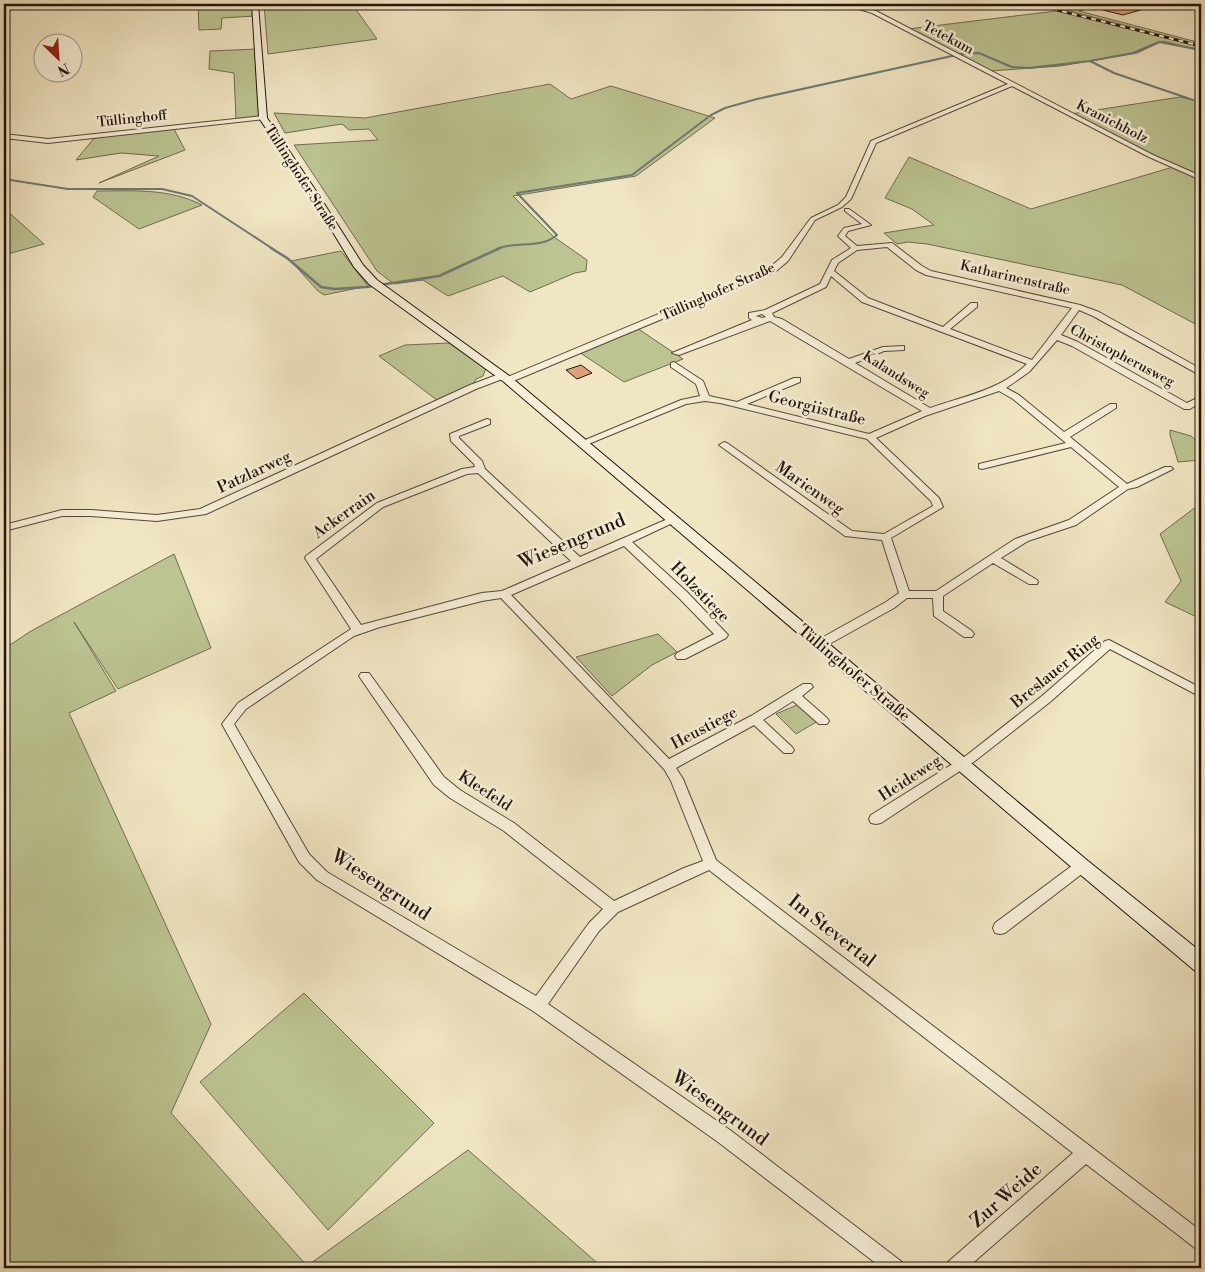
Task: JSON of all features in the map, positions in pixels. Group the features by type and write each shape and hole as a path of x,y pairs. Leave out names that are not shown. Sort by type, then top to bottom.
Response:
{"main road":[{"name":"Tüllinghofer Straße","path":"255,4 263,118 312,191 359,267 376,285 505,378 1082,866 1201,964"}],"street":[{"name":"Tetekum","path":"845,4 874,12 1012,84"},
{"name":"Kranichholz","path":"1012,84 1151,156 1201,178"},
{"name":"Tüllinghofer Straße","path":"505,378 772,270 785,260 813,219 840,206 850,198 873,142 1012,84"},
{"name":"Tüllinghoff","path":"4,136 48,141 263,118"},
{"path":"823,285 835,262 855,248 841,236 846,228 868,225 847,210"},
{"name":"Katharinenstraße","path":"855,248 889,245 920,268 929,272 1077,307 1056,336 1032,363 1019,376 1000,388 981,397 928,411 870,437"},
{"path":"831,272 865,300 1032,363"},
{"path":"676,353 758,321 752,315 758,312 768,316 823,285 846,284"},
{"path":"944,330 974,305"},
{"name":"Christopherusweg","path":"1077,307 1096,314 1201,372"},
{"name":"Kalandsweg","path":"768,316 849,362 928,411"},
{"name":"Christopherusweg","path":"1056,336 1074,344 1186,407 1201,399"},
{"name":"Kalandsweg","path":"849,362 883,349 901,348"},
{"path":"674,365 700,384 705,398"},
{"name":"Patzlarweg","path":"4,528 62,513 91,513 157,518 202,512 465,391 505,378"},
{"name":"Georgiistraße","path":"739,404 797,380"},
{"path":"1000,388 1016,398 1125,487"},
{"name":"Georgiistraße","path":"582,443 684,402 705,398 739,404 870,437 936,500 938,507 886,537"},
{"path":"1063,437 1113,406"},
{"path":"487,422 455,434 454,439 479,463 480,470 578,561"},
{"path":"982,466 1072,444"},
{"name":"Marienweg","path":"724,445 849,534 886,537"},
{"path":"820,644 890,605 904,594 938,595 993,558 1034,534 1065,526 1081,518 1125,487 1134,485 1168,469"},
{"name":"Ackerrain","path":"358,630 310,558 380,505 465,471 480,470"},
{"name":"Wiesengrund","path":"674,520 504,594 482,597 358,630 334,643 242,706 228,724 304,858 322,876 538,1006 724,1136 896,1268"},
{"path":"886,537 904,594"},
{"name":"Holzstiege","path":"625,541 682,594 722,635 681,656"},
{"path":"993,558 1033,582"},
{"name":"Im Stevertal","path":"504,594 668,766 676,780 711,864 1201,1242"},
{"path":"938,595 938,613 968,634"},
{"name":"Breslauer Ring","path":"961,764 1046,699 1110,644 1201,692"},
{"name":"Kleefeld","path":"365,676 439,780 455,794 509,827 613,908"},
{"name":"Heustiege","path":"668,766 755,719 807,687"},
{"path":"794,695 823,721"},
{"name":"Heustiege","path":"755,719 788,750"},
{"name":"Heideweg","path":"876,819 961,764"},
{"path":"538,1006 594,927 613,908 688,872 711,864"},
{"path":"1000,928 1082,866"},
{"name":"Zur Weide","path":"954,1268 1085,1154"}],"green space":[{"path":"198,4 253,4 255,16 222,18 221,29 199,30"},
{"path":"264,4 352,4 377,39 268,54"},
{"path":"1075,4 1103,4 1079,11 1201,43 1201,45 1058,8"},
{"path":"1056,11 1201,47 1201,51 1163,41 1137,53 1060,66 990,71 908,29"},
{"path":"257,49 260,118 236,120 234,73 209,69 210,51"},
{"path":"550,84 571,99 611,86 715,118 636,176 513,196 554,237 587,260 586,271 575,273 530,292 503,276 448,296 423,280 394,284 377,271 294,145 378,140 369,129 349,130 342,124 285,133 274,113 365,118"},
{"path":"1180,97 1201,102 1201,172 1195,174 1152,156 1071,114"},
{"path":"174,129 185,150 99,183 159,156 121,153 76,160 95,137"},
{"path":"909,157 1031,209 1173,167 1201,179 1201,327 1122,285 927,244 908,242 897,244 884,233 934,225 912,209 885,198"},
{"path":"97,191 164,193 202,205 139,229 93,197"},
{"path":"4,208 44,244 4,255"},
{"path":"341,251 368,286 324,295 318,291 291,261"},
{"path":"637,328 683,359 624,382 579,352"},
{"path":"449,343 486,368 483,376 476,379 473,385 438,401 379,356 405,345"},
{"path":"1170,430 1191,436 1200,444 1201,460 1178,462"},
{"path":"1201,503 1201,619 1165,602 1181,581 1160,534"},
{"path":"174,554 211,648 118,689 74,622 116,691 69,713 211,1024 171,1113 307,1266 468,1150 603,1268 4,1268 4,649 31,631"},
{"path":"658,634 677,652 652,665 612,696 576,657"},
{"path":"797,705 818,721 796,734 776,714"},
{"path":"304,993 434,1123 328,1230 200,1082"}],"building":[{"path":"1124,4 1144,9 1123,15 1103,10"},
{"path":"581,365 592,373 577,379 566,370"}],"waterway":[{"path":"1090,61 1133,53 1159,42 1201,50"},
{"path":"497,249 512,245 535,244 550,240 557,235 517,193 632,175 711,115 725,108 757,99 961,54 979,53 1012,67 1029,68 1090,61"},
{"path":"1090,61 1114,73 1193,100"},
{"path":"4,179 68,189 162,189 192,196 273,249"},
{"path":"271,248 287,258 321,287 334,289 366,287 439,276 500,248"}],"railway":[{"path":"1033,4 1201,46"}]}
